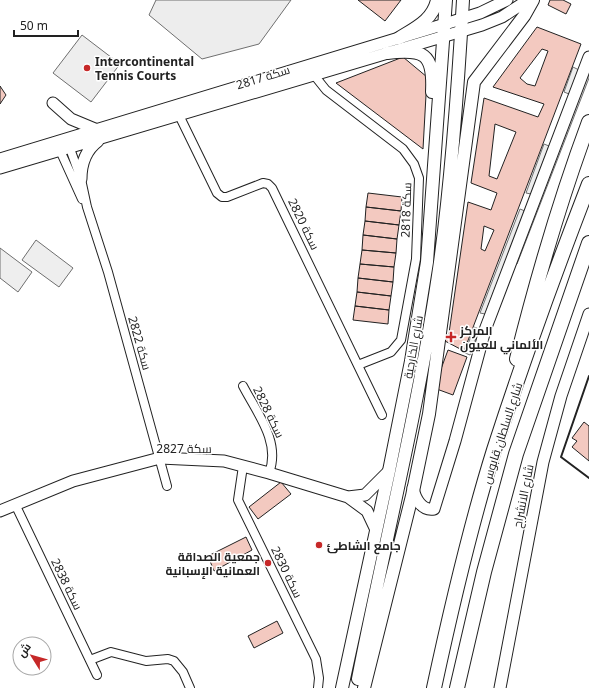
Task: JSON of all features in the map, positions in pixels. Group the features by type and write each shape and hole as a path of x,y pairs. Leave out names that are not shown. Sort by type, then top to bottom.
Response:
{"highway":[{"path":"494,450 533,297 573,165 589,122"},
{"name":"شارع السلطان قابوس","path":"434,688 451,610 494,450 561,257 589,184"},
{"name":"شارع السلطان قابوس","path":"457,688 484,572 516,454 589,243"}],"main road":[{"path":"399,38 422,24 436,7 438,0"},
{"name":"شارع الخارجية","path":"342,688 411,361 427,262 446,0"},
{"name":"شارع الخارجية","path":"356,688 422,364 439,263 449,188 463,0"},
{"path":"364,688 413,488 435,378 437,344 474,82 524,16 533,0"},
{"path":"387,53 413,51 421,54 427,59 431,66 433,77 430,146 434,173"},
{"path":"422,364 425,376 420,418 422,446"}],"street":[{"name":"سكة 2817","path":"0,159 63,145 100,140 387,53 444,30 462,18 507,0"},
{"name":"سكة 2817","path":"0,168 63,145 95,129 399,38 444,30 461,31 502,17 528,0"},
{"path":"413,488 418,502 424,507 434,509 455,441 485,330 589,57"},
{"name":"سكة 2818","path":"314,75 326,90 403,148 414,164 420,178 416,259 401,340 391,352 358,365"},
{"path":"53,102 71,119 95,129"},
{"name":"سكة 2820","path":"175,105 217,194 222,197 227,197 263,183 268,184 272,188 382,415"},
{"path":"81,179 85,156 91,147 100,140"},
{"name":"سكة 2822","path":"63,145 81,179 87,207"},
{"name":"سكة 2822","path":"63,145 87,207 108,272 167,486"},
{"name":"شارع الانشراح","path":"500,688 543,462 561,396 589,314"},
{"name":"سكة 2828","path":"243,386 271,439 273,450 272,464 269,472"},
{"name":"سكة 2827","path":"0,511 73,481 160,458 224,461 269,472 348,497 367,511 376,530"},
{"name":"سكة 2830","path":"243,466 238,500 316,659 319,678 318,688"},
{"name":"سكة 2827","path":"348,497 365,495 389,471"},
{"name":"سكة 2838","path":"15,504 97,675"},
{"path":"90,660 111,652 146,661 168,659 174,661 183,672 190,688"}],"shaded area":[{"path":"156,0 291,0 259,44 202,59 149,15"},
{"name":"Intercontinental Tennis Courts","path":"82,35 120,64 91,102 53,73"},
{"path":"573,67 579,70 569,94 564,92"},
{"path":"589,68 589,78 517,264 512,262"},
{"path":"544,144 549,146 531,194 526,193"},
{"path":"520,209 525,211 485,314 480,313"},
{"path":"36,240 73,268 59,287 22,260"},
{"path":"0,248 32,272 18,292 0,278"},
{"path":"474,327 479,329 470,355 465,353"}],"building":[{"path":"358,0 401,0 385,21"},
{"path":"550,0 563,0 571,4 566,14 548,5"},
{"path":"537,27 581,44 464,351 445,341 449,333 468,202 491,210 497,193 471,183 484,98 538,117 544,104 493,87","holes":["542,49 548,51 535,86 527,84 520,78","495,124 516,132 497,179 489,176","484,226 494,230 485,251 481,249"]},
{"path":"403,57 427,77 423,149 336,83"},
{"path":"0,86 6,95 0,104"},
{"path":"368,193 402,197 401,211 366,207"},
{"path":"366,207 401,211 399,225 365,221"},
{"path":"365,221 399,225 397,239 363,235"},
{"path":"363,235 397,239 396,253 362,250"},
{"path":"362,250 396,253 394,267 360,264"},
{"path":"360,264 394,267 393,282 358,278"},
{"path":"358,278 393,282 391,296 357,292"},
{"path":"357,292 391,296 389,310 355,306"},
{"path":"355,306 389,310 388,324 353,320"},
{"path":"448,350 467,357 453,395 434,388"},
{"path":"584,422 589,426 589,461 572,447 577,441 572,438"},
{"path":"281,482 291,494 258,519 249,507"},
{"path":"246,537 252,550 214,571 208,556"},
{"path":"277,621 283,633 254,648 248,636"}],"wall":[{"path":"589,376 561,457 589,478"}],"place":[{"name":"Intercontinental Tennis Courts","path":"87,68"},
{"name":"المركز الألماني للعيون","path":"451,337"},
{"name":"جامع الشاطئ","path":"319,545"},
{"name":"جمعية الصداقة العمانية الإسبانية","path":"268,563"}]}
